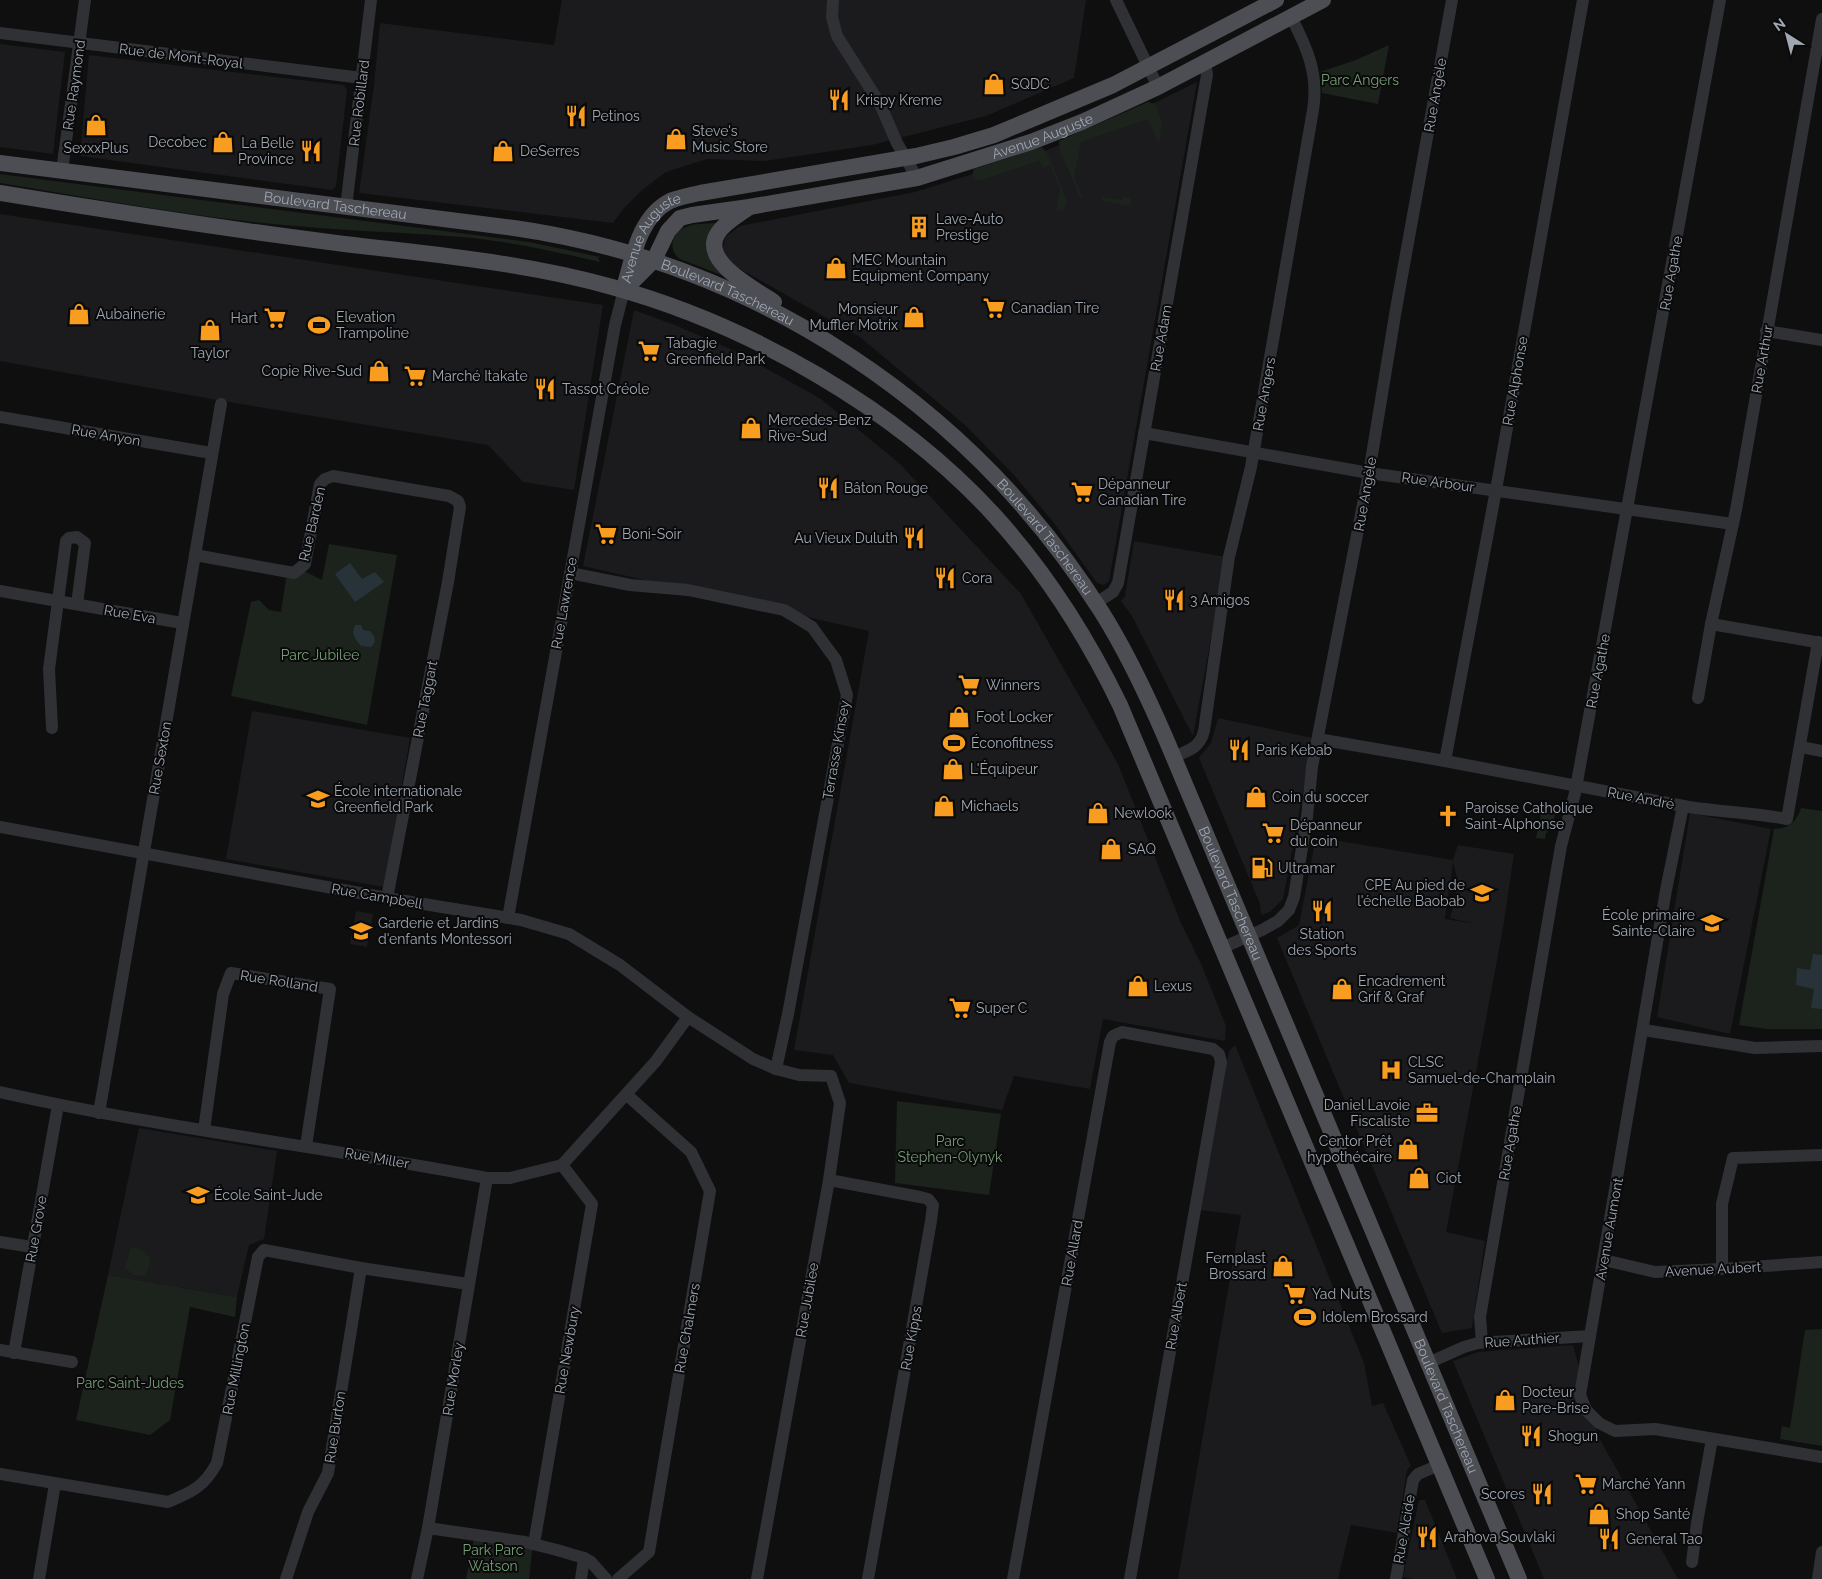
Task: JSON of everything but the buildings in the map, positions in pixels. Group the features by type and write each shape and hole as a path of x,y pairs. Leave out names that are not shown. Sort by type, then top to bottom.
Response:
{"main road":[{"name":"Avenue Auguste","path":"624,290 643,230 651,216 661,206 676,198 905,158 945,150 994,135 1081,99 1148,67 1276,0"},
{"name":"Avenue Auguste","path":"624,290 654,260 668,231 680,218 918,178 1049,136 1158,87 1323,0"},
{"name":"Boulevard Taschereau","path":"0,163 531,230 598,244 634,254 715,284 765,306 841,349 886,380 952,434 987,467 1044,532 1096,603 1137,675 1249,936 1519,1579"},
{"name":"Boulevard Taschereau","path":"0,193 166,220 501,263 579,278 624,290 672,306 754,342 793,362 845,392 885,420 962,483 995,517 1028,557 1082,636 1107,680 1132,733 1488,1579"},
{"path":"749,207 725,225 718,233 714,247 719,260 727,269 841,349"}],"street":[{"name":"Rue Raymond","path":"62,171 85,0"},
{"name":"Rue Robillard","path":"346,206 371,0"},
{"path":"833,0 832,17 837,36 880,104 897,143 918,178"},
{"path":"1116,0 1158,87"},
{"name":"Rue Angèle","path":"1222,948 1269,927 1282,919 1292,904 1307,817 1312,767 1369,473 1396,309 1452,0"},
{"name":"Rue Alphonse","path":"1445,761 1496,490 1583,0"},
{"name":"Rue Agathe","path":"1482,1342 1480,1317 1482,1304 1561,846 1575,793 1720,0"},
{"name":"Rue Angers","path":"1173,757 1196,747 1203,735 1229,557 1253,452 1314,101 1312,66 1305,44 1291,17"},
{"name":"Rue Arthur","path":"1698,698 1711,624 1733,524 1822,19"},
{"name":"Rue de Mont-Royal","path":"0,33 362,78"},
{"name":"Rue Adam","path":"1096,603 1113,592 1117,586 1207,75 1205,62"},
{"name":"Rue Lawrence","path":"508,918 615,325 624,290"},
{"path":"1766,330 1822,340"},
{"name":"Rue Sexton","path":"99,1113 211,453 221,404"},
{"name":"Rue Anyon","path":"0,417 211,453"},
{"name":"Rue Arbour","path":"1144,433 1369,473 1733,524"},
{"name":"Rue Barden","path":"195,555 294,573 305,564 320,484 325,479 333,476 449,496 458,501"},
{"name":"Rue Taggart","path":"387,898 449,579 460,508 458,501"},
{"path":"52,728 49,669 59,602 59,587 66,541 69,538 77,537 85,543 77,604"},
{"name":"Terrasse Kinsey","path":"570,573 630,585 688,590 784,610 812,627 836,660 847,695 788,1014 776,1069"},
{"name":"Rue Eva","path":"0,590 182,623"},
{"path":"1711,624 1820,643"},
{"name":"Rue André","path":"1318,739 1718,812 1757,814 1787,819 1820,643"},
{"path":"1801,747 1822,752"},
{"name":"Avenue Aumont","path":"1683,806 1666,890 1644,1030 1580,1395 1586,1410 1599,1423 1615,1431 1655,1429 1822,1457"},
{"name":"Rue Campbell","path":"0,827 387,898 508,918 569,934 620,965 688,1017 754,1059 776,1069"},
{"name":"Rue Rolland","path":"204,1130 223,994 231,973 249,975 330,989 306,1146"},
{"path":"562,1165 656,1061 688,1017"},
{"path":"1644,1030 1755,1048 1822,1046"},
{"name":"Rue Allard","path":"1013,1579 1111,1040 1115,1034 1124,1032 1213,1049 1219,1054"},
{"name":"Rue Albert","path":"1130,1579 1221,1062 1219,1054"},
{"name":"Rue Jubilee","path":"757,1579 829,1180 840,1104 831,1076 799,1075 776,1069"},
{"name":"Rue Miller","path":"0,1092 99,1113 306,1146 487,1178 510,1178 562,1165"},
{"name":"Rue Chalmers","path":"618,1579 649,1552 710,1190 691,1152 627,1095"},
{"name":"Rue Grove","path":"14,1353 58,1105"},
{"path":"1722,1269 1722,1204 1733,1158 1822,1156"},
{"name":"Rue Newbury","path":"534,1544 592,1204 562,1165"},
{"name":"Rue Morley","path":"417,1579 428,1528 487,1178"},
{"name":"Rue Kipps","path":"829,1180 920,1196 928,1199 933,1205 868,1579"},
{"path":"0,1242 32,1247"},
{"name":"Rue Millington","path":"0,1474 168,1502 188,1493 208,1479 217,1463 258,1257 264,1250 360,1268 468,1284"},
{"name":"Avenue Aubert","path":"1604,1260 1655,1272 1822,1262"},
{"name":"Rue Burton","path":"286,1579 308,1512 328,1473 360,1268"},
{"name":"Rue Authier","path":"1428,1362 1464,1347 1482,1342 1590,1336"},
{"path":"0,1350 72,1362"},
{"path":"1692,1562 1712,1439"},
{"name":"Rue Alcide","path":"1396,1579 1413,1480 1418,1474 1439,1465"},
{"path":"39,1579 55,1484"},
{"path":"428,1528 534,1544 584,1558 606,1579"},
{"path":"1818,1579 1822,1552"},
{"path":"581,1579 584,1558"}],"shaded area":[{"path":"562,0 1086,0 1074,78 986,116 872,145 765,161 707,159 666,172 642,190 624,208 613,223 359,193 374,85 380,23 554,45"},
{"path":"0,44 65,52 53,154 0,147"},
{"path":"89,55 344,85 347,91 336,186 332,190 80,156"},
{"path":"1197,82 1109,581 1104,585 1097,583 1054,523 1015,476 965,425 860,337 728,262 723,249 725,237 740,226 915,192 1043,152 1132,114"},
{"path":"0,214 603,305 574,490 523,482 488,445 223,401 0,361"},
{"path":"634,310 675,325 739,353 821,399 899,463 1021,594 1118,764 1181,923 1202,966 1226,1026 1225,1041 1103,1019 1090,1089 1014,1076 1002,1110 849,1083 833,1055 794,1050 869,631 583,566"},
{"path":"1134,541 1226,557 1193,736 1132,616 1121,601 1125,596"},
{"path":"350,563 362,579 375,572 384,582 355,602 335,574"},
{"path":"355,625 361,625 363,630 370,631 374,636 375,642 371,647 361,646 357,641 354,636"},
{"name":"École internationale Greenfield Park","path":"252,711 410,738 384,887 226,859"},
{"path":"1218,718 1313,738 1283,899 1270,912 1261,915 1260,904 1199,758 1211,743"},
{"name":"École primaire Sainte-Claire","path":"1690,813 1771,829 1730,1034 1657,1017"},
{"path":"1316,837 1453,860 1458,845 1514,854 1503,928 1446,1232 1485,1241 1472,1328 1442,1333 1277,938 1299,925","holes":["1453,862 1458,881 1450,918 1477,924 1445,919"]},
{"name":"Garderie et Jardins d'enfants Montessori","path":"356,911 373,914 367,947 350,944"},
{"path":"1813,954 1822,955 1822,1009 1811,1008 1814,989 1796,985 1797,968 1810,970"},
{"path":"1235,1045 1364,1363 1372,1406 1383,1403 1411,1466 1407,1470 1397,1533 1351,1525 1338,1579 1178,1579 1241,1215 1200,1210 1229,1051"},
{"name":"École Saint-Jude","path":"139,1128 277,1151 264,1239 249,1245 237,1297 108,1275"},
{"path":"1573,1345 1598,1436 1678,1579 1544,1579 1453,1361 1478,1352"},
{"path":"1419,1500 1425,1500 1457,1579 1413,1579 1403,1577"}],"green space":[{"name":"Parc Angers","path":"1389,45 1378,104 1322,93 1320,72 1356,60"},
{"path":"1148,102 1155,104 1162,121 1159,143 1148,119 1081,142 1074,177 1083,198 1080,197 1060,150 1059,141"},
{"path":"1042,147 1047,153 1067,200 1066,206 1062,210 1056,211 1060,189 1050,165 1043,168 1039,161 982,180 976,180 972,176 974,169"},
{"path":"0,174 529,242 600,257 598,258 600,262 505,242 473,238 298,226 171,211 0,183"},
{"path":"1102,197 1122,200 1123,197 1130,198 1131,200 1129,206 1103,201"},
{"path":"715,223 716,225 708,239 707,253 724,276 680,259 673,251 672,246 677,233 681,229 693,225"},
{"name":"Parc Jubilee","path":"329,544 397,555 367,725 231,696 251,602 259,600 269,610 281,612 286,579 300,569 322,580"},
{"path":"1543,806 1553,808 1555,813 1552,828 1546,833 1545,839 1536,838"},
{"path":"1801,808 1822,811 1822,1029 1767,1029 1739,1025 1774,829 1784,828 1792,823"},
{"name":"Parc Stephen-Olynyk","path":"897,1101 1001,1114 989,1195 895,1183"},
{"path":"131,1247 141,1249 151,1259 146,1276 134,1275 125,1268"},
{"name":"Parc Saint-Judes","path":"108,1275 237,1297 235,1317 190,1307 170,1420 150,1435 76,1420"},
{"path":"1822,1329 1822,1446 1780,1439 1782,1426 1790,1428 1805,1330"},
{"name":"Park Parc Watson","path":"475,1533 533,1543 529,1579 466,1579"}],"place":[{"name":"SQDC","path":"994,84"},
{"name":"Krispy Kreme","path":"839,100"},
{"name":"Petinos","path":"576,116"},
{"name":"SexxxPlus","path":"96,125"},
{"name":"Steve's Music Store","path":"676,139"},
{"name":"Decobec","path":"223,142"},
{"name":"La Belle Province","path":"311,151"},
{"name":"DeSerres","path":"503,151"},
{"name":"Lave-Auto Prestige","path":"919,227"},
{"name":"MEC Mountain Equipment Company","path":"836,268"},
{"name":"Canadian Tire","path":"994,308"},
{"name":"Aubainerie","path":"79,314"},
{"name":"Monsieur Muffler Motrix","path":"914,317"},
{"name":"Hart","path":"275,318"},
{"name":"Elevation Trampoline","path":"319,325"},
{"name":"Taylor","path":"210,330"},
{"name":"Tabagie Greenfield Park","path":"649,351"},
{"name":"Copie Rive-Sud","path":"379,371"},
{"name":"Marché Itakate","path":"415,376"},
{"name":"Tassot Créole","path":"545,389"},
{"name":"Mercedes-Benz Rive-Sud","path":"751,428"},
{"name":"Bâton Rouge","path":"828,488"},
{"name":"Dépanneur Canadian Tire","path":"1082,492"},
{"name":"Boni-Soir","path":"606,534"},
{"name":"Au Vieux Duluth","path":"914,538"},
{"name":"Cora","path":"945,578"},
{"name":"3 Amigos","path":"1174,600"},
{"name":"Winners","path":"969,685"},
{"name":"Foot Locker","path":"959,717"},
{"name":"Éconofitness","path":"954,743"},
{"name":"Paris Kebab","path":"1239,750"},
{"name":"L'Équipeur","path":"953,769"},
{"name":"Coin du soccer","path":"1256,797"},
{"name":"École internationale Greenfield Park","path":"318,799"},
{"name":"Michaels","path":"944,806"},
{"name":"Newlook","path":"1098,813"},
{"name":"Paroisse Catholique Saint-Alphonse","path":"1448,816"},
{"name":"Dépanneur du coin","path":"1273,833"},
{"name":"SAQ","path":"1111,849"},
{"name":"Ultramar","path":"1262,868"},
{"name":"CPE Au pied de l'échelle Baobab","path":"1482,893"},
{"name":"Station des Sports","path":"1322,911"},
{"name":"École primaire Sainte-Claire","path":"1712,923"},
{"name":"Garderie et Jardins d'enfants Montessori","path":"361,931"},
{"name":"Lexus","path":"1138,986"},
{"name":"Encadrement Grif & Graf","path":"1342,989"},
{"name":"Super C","path":"960,1008"},
{"name":"CLSC Samuel-de-Champlain","path":"1391,1070"},
{"name":"Daniel Lavoie Fiscaliste","path":"1427,1113"},
{"name":"Centor Prêt hypothécaire","path":"1408,1149"},
{"name":"Ciot","path":"1419,1178"},
{"name":"École Saint-Jude","path":"198,1195"},
{"name":"Fernplast Brossard","path":"1283,1266"},
{"name":"Yad Nuts","path":"1295,1294"},
{"name":"Idolem Brossard","path":"1305,1317"},
{"name":"Docteur Pare-Brise","path":"1505,1400"},
{"name":"Shogun","path":"1531,1436"},
{"name":"Marché Yann","path":"1586,1484"},
{"name":"Scores","path":"1542,1494"},
{"name":"Shop Santé","path":"1599,1514"},
{"name":"Arahova Souvlaki","path":"1427,1537"},
{"name":"General Tao","path":"1609,1539"}]}
